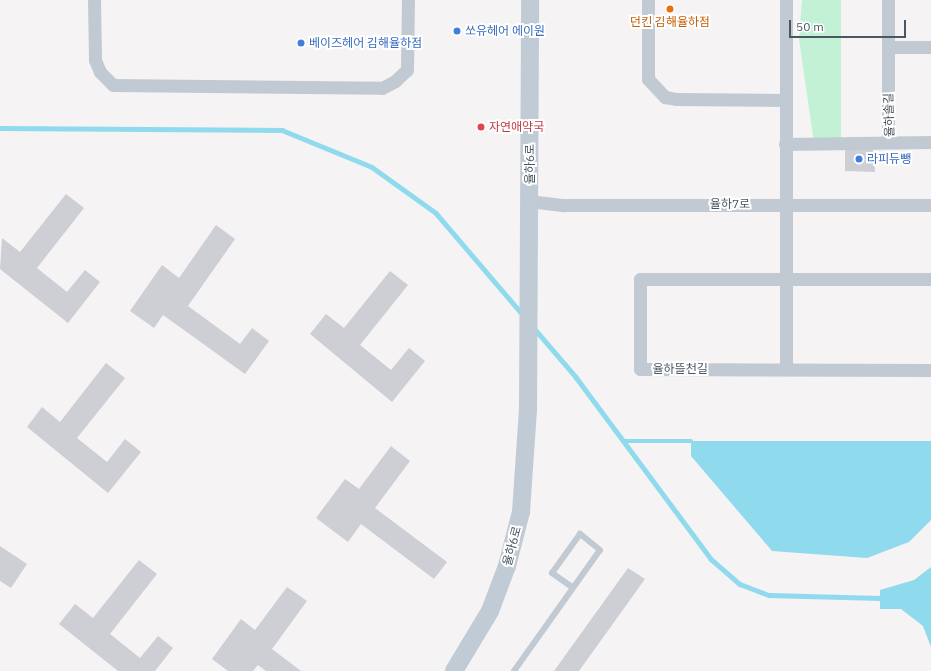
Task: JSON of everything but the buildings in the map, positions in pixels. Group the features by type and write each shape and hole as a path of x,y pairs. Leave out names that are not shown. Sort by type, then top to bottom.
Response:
{"street":[{"path":"94,0 95,60 100,72 113,86 374,88 382,88 396,81 407,70 408,0"},
{"name":"율하6로","path":"454,671 490,611 507,566 521,512 528,410 530,280 530,0"},
{"path":"648,0 648,79 665,96 676,99 786,100"},
{"path":"786,0 786,369"},
{"name":"율하솔길","path":"888,0 888,142 931,142"},
{"path":"888,47 931,47"},
{"path":"785,144 888,142"},
{"name":"율하7로","path":"529,202 564,205 931,205"},
{"name":"율하뜰천길","path":"931,279 640,279 640,369 931,370"}],"lane":[{"path":"514,671 572,587 600,550 580,534 552,573 572,587"}],"green space":[{"path":"802,0 841,0 841,143 814,143 799,39"}],"water":[{"path":"691,441 931,441 931,520 909,542 867,558 772,551 691,456"},
{"path":"931,567 931,647 923,626 901,609 880,609 880,590 914,580"}],"waterway":[{"path":"0,128 282,130 372,167 436,213 523,315"},
{"path":"534,328 576,377 711,559 740,584 769,595 880,598"},
{"path":"624,441 691,441"}],"place":[{"name":"던킨 김해율하점","path":"670,9"},
{"name":"쏘유헤어 에이원","path":"457,31"},
{"name":"베이즈헤어 김해율하점","path":"301,43"},
{"name":"자연애약국","path":"481,127"},
{"name":"라피듀뺑","path":"859,159"}]}
